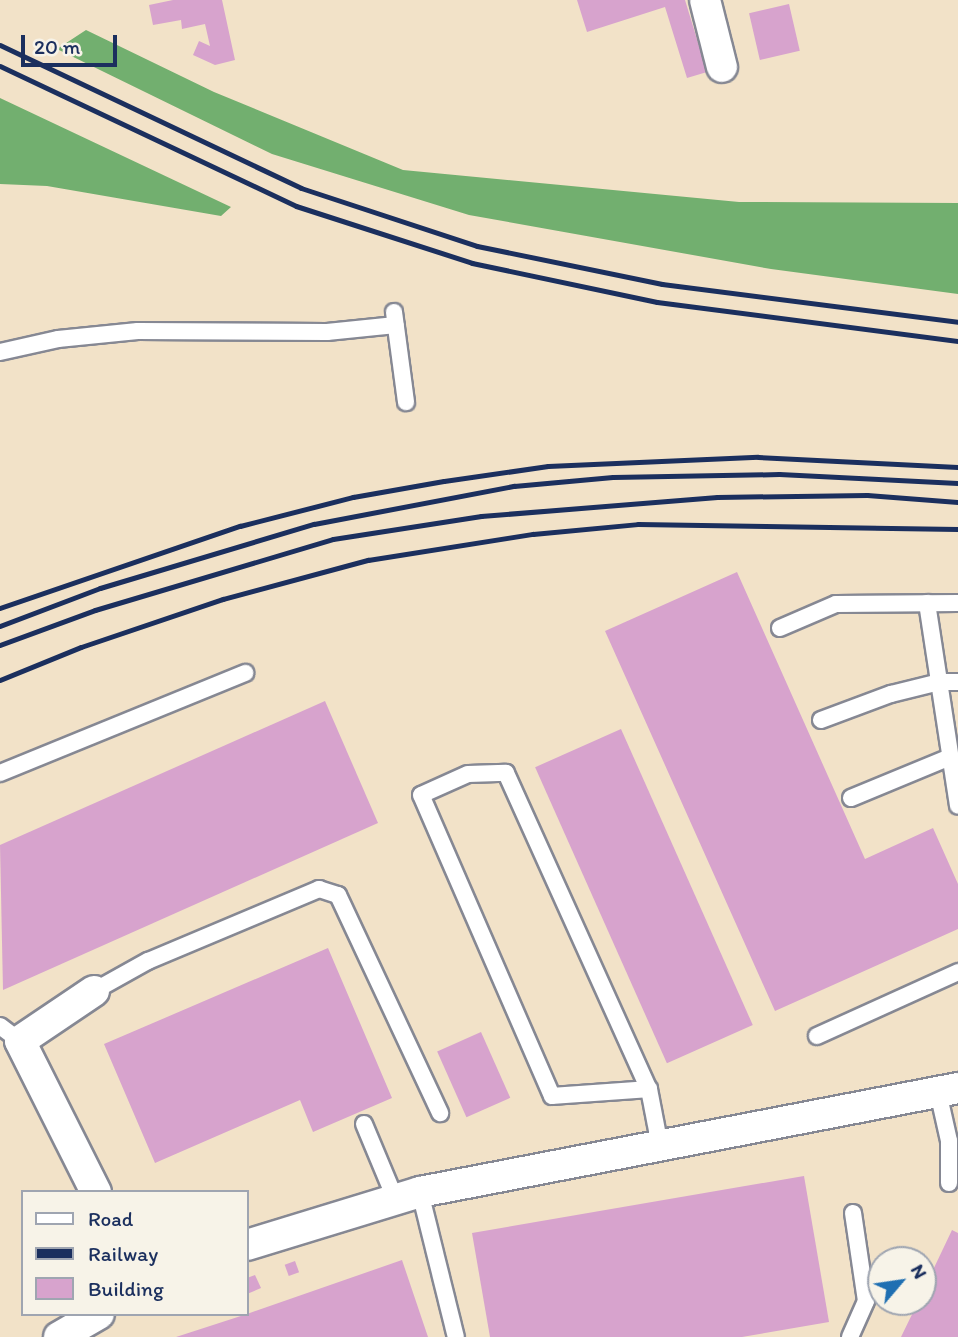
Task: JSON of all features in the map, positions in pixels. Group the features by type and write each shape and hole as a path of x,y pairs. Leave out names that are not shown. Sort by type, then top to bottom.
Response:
{"street":[{"path":"705,0 722,67"},
{"path":"94,991 10,1033 95,1190"},
{"path":"248,1245 407,1195 948,1090"},
{"path":"59,1337 96,1316"}],"lane":[{"path":"0,352 58,340 138,331 327,332 395,319 406,402"},
{"path":"927,603 958,806"},
{"path":"780,628 836,604 958,603"},
{"path":"0,773 245,673"},
{"path":"821,720 939,682 958,682"},
{"path":"851,798 954,767"},
{"path":"649,1089 552,1096 421,795 468,774 506,773 649,1089 660,1146"},
{"path":"94,991 148,961 319,889 338,895 440,1113"},
{"path":"817,1036 958,972"},
{"path":"948,1090 949,1183"},
{"path":"364,1124 407,1195 456,1337"},
{"path":"850,1337 866,1301 853,1213"}],"green space":[{"path":"86,30 214,92 403,170 739,202 958,203 958,294 771,269 469,215 272,154 57,49"},
{"path":"0,98 231,207 221,216 47,186 0,184"}],"building":[{"path":"173,0 222,0 235,60 215,65 193,55 199,41 210,46 205,24 182,29 181,20 153,25 149,5"},
{"path":"577,0 685,0 707,72 687,78 665,7 587,32"},
{"path":"789,4 800,51 760,60 749,13"},
{"path":"737,572 865,859 933,828 958,884 958,929 775,1011 605,631"},
{"path":"325,701 378,823 3,990 0,845"},
{"path":"621,729 753,1025 667,1063 535,767"},
{"path":"328,948 392,1098 313,1132 300,1100 155,1163 104,1044"},
{"path":"481,1032 510,1098 466,1117 437,1052"},
{"path":"804,1176 829,1322 742,1337 490,1337 472,1233"},
{"path":"952,1230 958,1233 958,1337 901,1337 911,1316 937,1316 937,1262"},
{"path":"402,1260 428,1337 176,1337 248,1316 248,1314"},
{"path":"295,1261 299,1272 289,1276 285,1265"},
{"path":"255,1275 261,1288 248,1294 248,1278"}],"railway":[{"path":"0,45 301,188 477,246 662,284 958,322"},
{"path":"0,66 296,206 472,263 657,302 958,341"},
{"path":"0,608 240,526 353,497 444,481 548,466 758,457 958,467"},
{"path":"0,626 100,588 314,524 514,486 613,477 779,474 958,483"},
{"path":"0,645 95,610 333,539 481,516 717,497 867,495 958,502"},
{"path":"0,680 81,647 223,599 368,560 533,534 638,524 958,529"}]}
